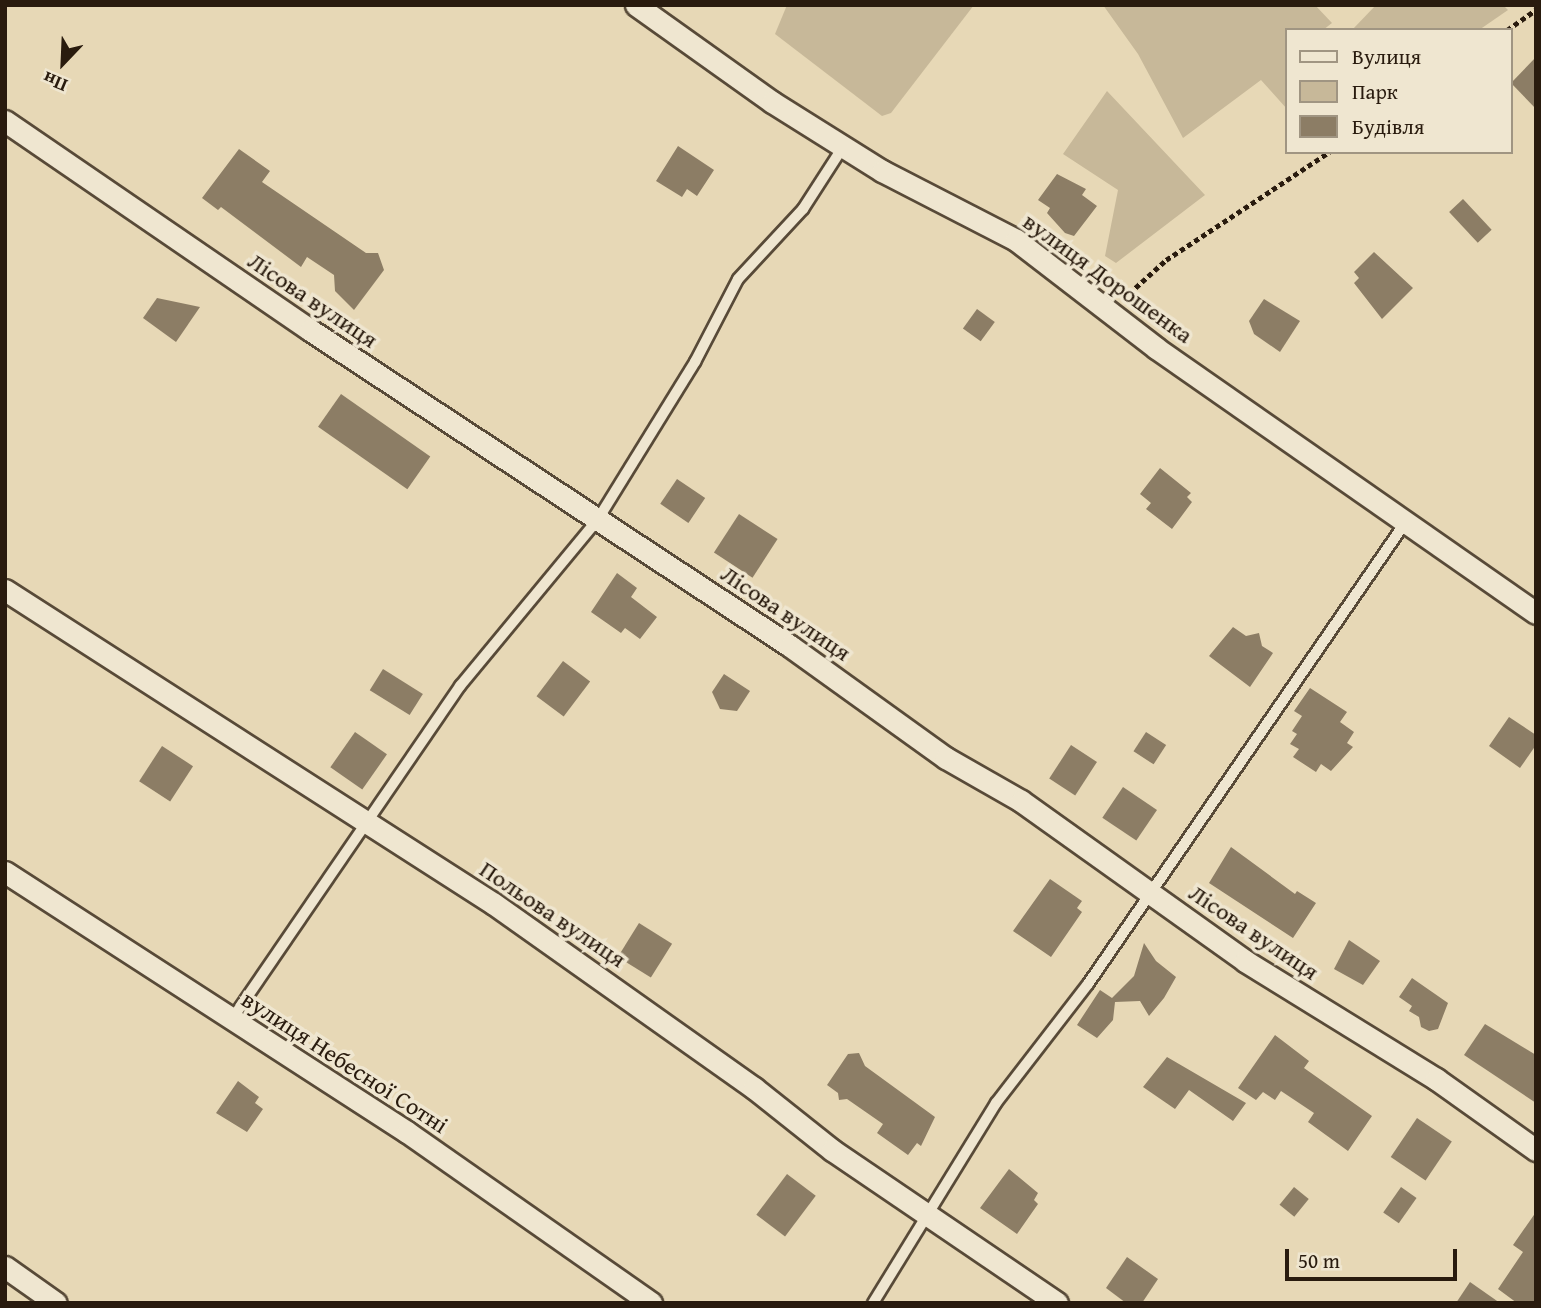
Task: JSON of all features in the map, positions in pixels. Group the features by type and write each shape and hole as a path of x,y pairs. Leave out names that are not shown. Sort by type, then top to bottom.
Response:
{"street":[{"name":"вулиця Дорошенка","path":"636,5 844,147 1016,240 1118,317 1405,523 1536,613"},
{"name":"Лісова вулиця","path":"5,121 310,330 790,646 946,758 1021,801 1149,894 1536,1150"},
{"name":"Польова вулиця","path":"5,590 366,821 630,997 924,1214 1057,1303"},
{"name":"вулиця Небесної Сотні","path":"5,872 407,1132 651,1303"},
{"path":"5,1267 56,1303"}],"lane":[{"path":"232,1019 460,686 598,519 695,362 738,279 803,209 844,147"},
{"path":"873,1303 924,1214 996,1103 1088,984 1405,523"}],"path":[{"path":"1510,28 1536,10"},
{"path":"1118,317 1123,299 1166,260 1326,154"}],"green space":[{"path":"787,5 974,5 891,113 882,116 775,34"},
{"path":"1103,5 1315,5 1332,23 1326,28 1286,28 1286,108 1261,80 1183,138 1138,54"},
{"path":"1376,5 1503,5 1508,10 1482,28 1354,28"},
{"path":"1107,91 1205,195 1116,263 1105,256 1118,190 1063,154"}],"building":[{"path":"1536,57 1536,109 1513,85 1513,81"},
{"path":"678,146 714,170 697,196 687,189 682,197 656,181"},
{"path":"239,149 270,171 262,182 366,253 378,253 384,270 354,310 335,291 334,275 307,257 301,267 221,207 218,210 202,198"},
{"path":"1057,174 1086,189 1082,195 1097,206 1074,236 1065,233 1047,213 1050,208 1038,200"},
{"path":"1463,199 1492,230 1478,243 1449,212"},
{"path":"1374,252 1413,288 1382,319 1354,283 1359,278 1354,272"},
{"path":"157,298 200,307 176,342 143,318"},
{"path":"1264,299 1300,321 1280,352 1254,334 1249,321"},
{"path":"977,309 995,322 981,341 963,328"},
{"path":"341,394 430,457 407,489 318,427"},
{"path":"1160,468 1191,493 1187,497 1192,502 1172,529 1146,509 1151,503 1140,494"},
{"path":"677,479 705,498 688,523 660,504"},
{"path":"739,514 778,539 753,578 714,553"},
{"path":"617,573 637,588 631,597 657,617 640,639 625,628 621,633 591,612"},
{"path":"1233,627 1246,636 1259,633 1262,646 1273,653 1250,687 1209,656"},
{"path":"563,661 590,681 564,717 537,696"},
{"path":"383,669 423,694 410,715 370,690"},
{"path":"724,674 750,691 737,711 720,709 712,692"},
{"path":"1310,688 1347,712 1340,722 1354,732 1347,743 1353,747 1331,771 1321,764 1316,772 1293,757 1299,749 1290,744 1297,734 1292,731 1302,716 1294,711"},
{"path":"1509,717 1536,735 1536,745 1520,768 1489,746"},
{"path":"355,732 387,754 362,790 330,767"},
{"path":"1146,732 1166,745 1154,764 1133,751"},
{"path":"1071,745 1097,762 1075,795 1049,779"},
{"path":"162,746 193,766 170,801 139,781"},
{"path":"1123,787 1157,810 1136,841 1102,818"},
{"path":"1231,847 1295,894 1297,891 1316,903 1293,938 1209,883"},
{"path":"1050,879 1082,901 1077,908 1082,912 1051,957 1013,931"},
{"path":"639,923 672,944 651,978 618,957"},
{"path":"1349,940 1380,961 1363,985 1334,969"},
{"path":"1144,943 1156,961 1176,977 1149,1016 1140,1001 1115,1002 1113,1020 1097,1038 1077,1025 1100,990 1112,998 1134,976"},
{"path":"1412,978 1448,1003 1438,1029 1429,1031 1421,1027 1419,1017 1409,1011 1412,1006 1399,997"},
{"path":"1485,1024 1536,1055 1536,1103 1464,1055"},
{"path":"1275,1035 1309,1061 1304,1068 1372,1116 1348,1151 1308,1122 1314,1113 1281,1091 1275,1100 1263,1092 1256,1100 1238,1088"},
{"path":"859,1053 865,1066 935,1117 921,1146 917,1143 908,1155 877,1133 883,1124 847,1099 839,1100 838,1093 827,1085 848,1054"},
{"path":"1167,1057 1246,1103 1233,1121 1189,1090 1175,1109 1143,1087"},
{"path":"238,1081 259,1097 255,1103 263,1109 247,1132 216,1113"},
{"path":"1417,1118 1452,1141 1426,1180 1391,1157"},
{"path":"1009,1169 1038,1193 1034,1200 1038,1204 1017,1234 980,1208"},
{"path":"787,1174 816,1196 785,1236 756,1215"},
{"path":"1294,1187 1309,1199 1294,1217 1280,1205"},
{"path":"1401,1187 1417,1198 1399,1223 1383,1212"},
{"path":"1536,1212 1536,1303 1517,1303 1498,1289 1523,1252 1513,1245"},
{"path":"1127,1257 1158,1279 1142,1303 1126,1303 1106,1288"},
{"path":"1470,1282 1500,1303 1456,1303"}]}
